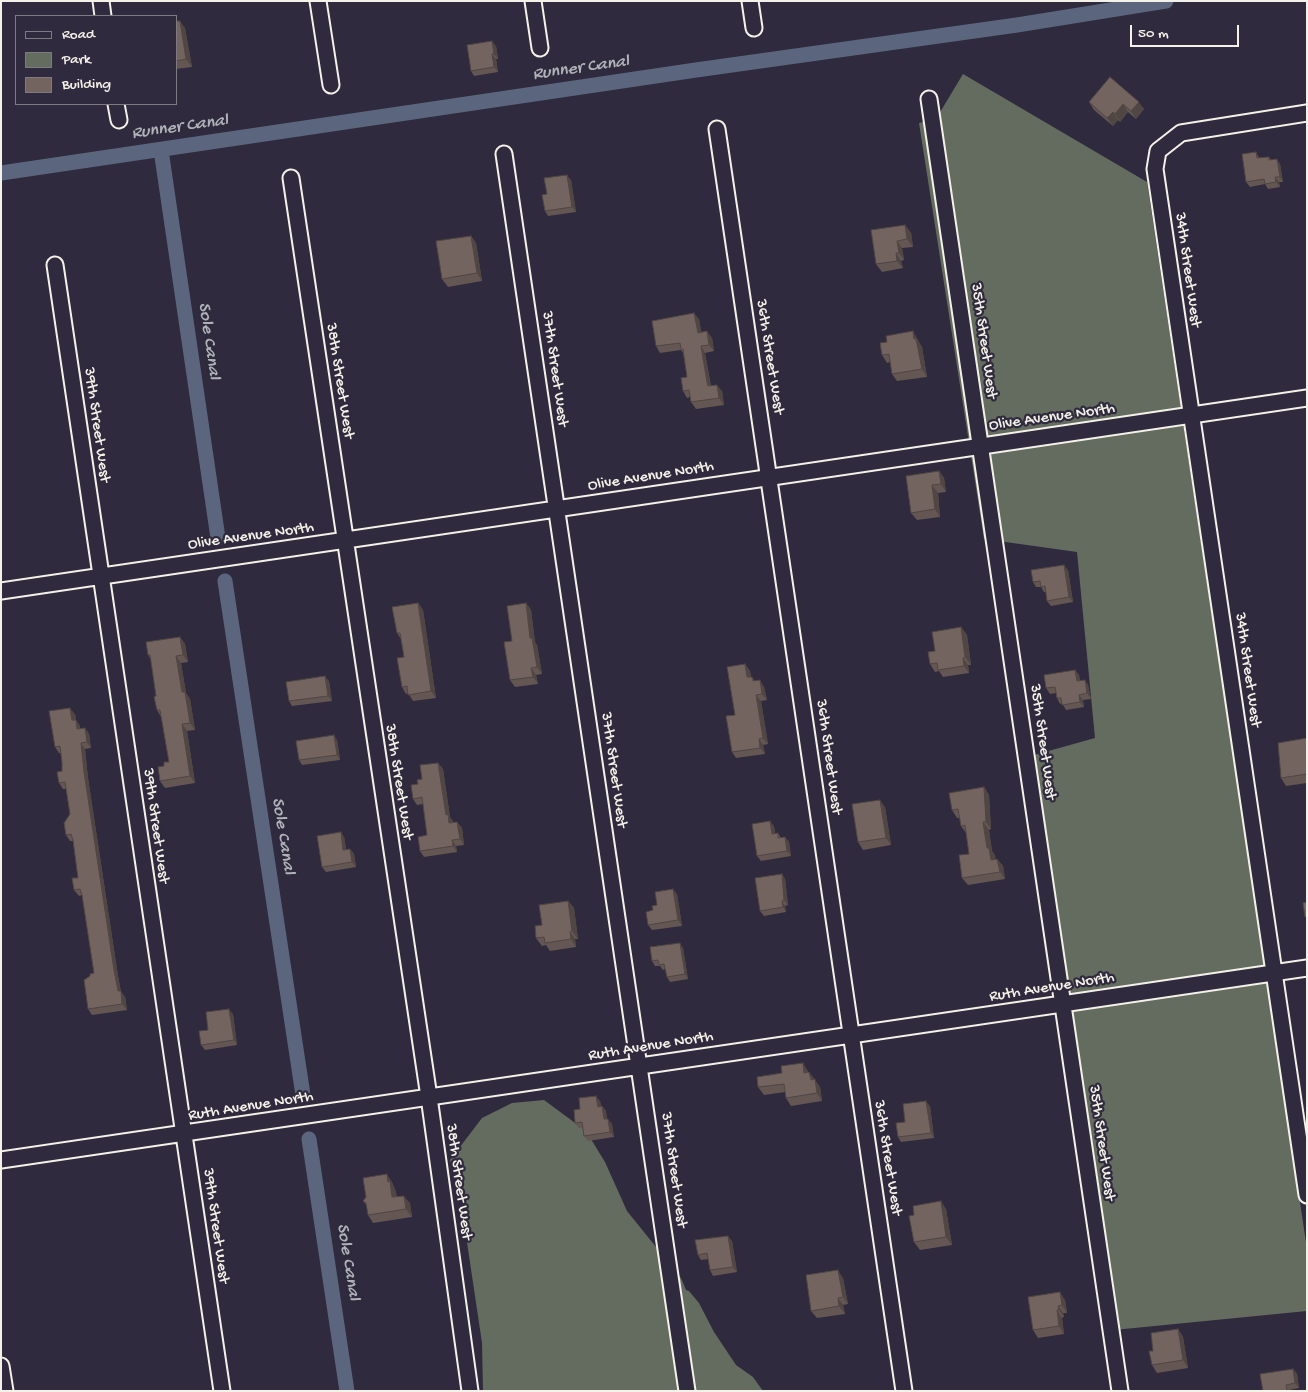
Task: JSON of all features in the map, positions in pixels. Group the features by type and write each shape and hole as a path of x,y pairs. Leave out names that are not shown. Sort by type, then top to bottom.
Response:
{"street":[{"path":"101,1 103,15"},
{"path":"318,1 331,85"},
{"path":"533,1 540,48"},
{"path":"750,1 754,28"},
{"name":"35th Street West","path":"929,99 1120,1391"},
{"path":"116,105 119,120"},
{"name":"34th Street West","path":"1307,114 1181,133 1158,151 1155,170 1307,1195"},
{"name":"36th Street West","path":"717,129 904,1391"},
{"name":"37th Street West","path":"504,154 687,1391"},
{"name":"38th Street West","path":"291,178 429,1097 470,1391"},
{"name":"39th Street West","path":"55,265 222,1391"},
{"name":"Olive Avenue North","path":"1,591 1307,398"},
{"name":"Ruth Avenue North","path":"1,1160 1307,968"},
{"path":"1,1366 5,1391"}],"green space":[{"path":"963,74 1147,182 1307,1249 1307,1311 1114,1330 1020,759 1095,738 1077,552 984,539 919,123 936,119"},
{"path":"544,1100 586,1131 605,1162 627,1211 681,1278 686,1290 699,1303 714,1332 736,1365 753,1377 763,1391 483,1391 482,1343 461,1202 450,1160 482,1118 512,1103"}],"building":[{"path":"178,21 180,21 186,59 178,61"},
{"path":"492,41 494,67 471,71 467,45"},
{"path":"1110,77 1139,102 1131,111 1123,104 1115,114 1113,112 1107,118 1089,102"},
{"path":"1256,152 1257,158 1269,157 1269,160 1277,159 1280,177 1275,177 1276,182 1265,184 1264,179 1246,182 1242,154"},
{"path":"567,175 572,207 545,211 542,195 547,194 544,178"},
{"path":"905,225 907,239 897,241 899,253 896,253 897,261 876,264 871,230"},
{"path":"471,236 477,273 442,279 436,241"},
{"path":"694,313 698,333 707,331 709,345 701,346 707,382 708,386 717,385 719,398 691,402 689,390 683,391 681,378 687,377 683,349 681,349 680,343 656,346 652,321"},
{"path":"913,331 922,369 892,374 889,354 882,355 880,343 887,342 886,336"},
{"path":"939,471 941,484 932,485 935,509 911,513 906,476"},
{"path":"1064,565 1069,597 1047,601 1045,586 1041,587 1040,581 1033,582 1031,570"},
{"path":"418,603 431,691 408,695 407,686 402,687 397,658 404,657 400,633 397,633 392,607"},
{"path":"526,603 530,638 532,638 537,667 531,668 533,677 510,680 504,642 512,641 507,606"},
{"path":"961,627 965,657 963,658 964,666 938,670 937,663 930,664 928,652 935,651 932,632"},
{"path":"180,637 183,655 176,656 190,723 182,724 190,776 160,781 158,767 164,766 164,762 169,762 160,710 157,710 154,697 156,696 150,655 148,655 146,642"},
{"path":"745,664 747,677 752,677 753,681 760,680 762,694 756,695 763,738 759,739 760,748 732,752 726,716 735,715 727,667"},
{"path":"1075,670 1077,681 1085,680 1087,693 1079,695 1080,702 1062,705 1061,698 1057,698 1055,687 1046,688 1044,675"},
{"path":"325,676 328,696 289,701 286,682"},
{"path":"70,708 72,720 76,720 77,729 85,728 87,742 81,743 84,772 114,970 118,991 121,991 122,1004 88,1009 84,980 94,973 82,895 80,889 74,890 72,878 78,878 73,840 71,834 66,835 64,823 70,814 65,782 59,783 57,772 62,771 60,746 55,747 49,711"},
{"path":"334,735 337,755 299,760 296,741"},
{"path":"1307,738 1307,774 1281,778 1278,743"},
{"path":"438,763 446,815 448,814 449,823 457,822 460,839 452,840 453,846 420,851 418,837 427,835 422,797 413,799 411,785 418,784 417,780 422,779 420,765"},
{"path":"984,787 986,822 983,822 987,848 989,848 991,860 997,859 1000,872 962,878 959,855 969,854 965,825 961,826 958,809 952,810 949,793"},
{"path":"880,800 886,838 858,842 852,804"},
{"path":"770,821 772,834 778,833 778,838 785,837 787,851 757,856 752,824"},
{"path":"341,832 343,850 350,849 352,862 322,867 317,836"},
{"path":"782,874 783,907 760,911 755,878"},
{"path":"673,889 678,920 648,925 646,912 653,910 652,906 657,905 655,892"},
{"path":"568,901 572,931 570,932 571,939 545,943 544,937 536,938 535,926 542,925 539,905"},
{"path":"1307,902 1307,917 1305,917 1303,903"},
{"path":"680,943 685,974 667,977 664,964 659,965 658,960 652,961 650,947"},
{"path":"229,1009 234,1040 201,1045 199,1031 208,1030 206,1012"},
{"path":"803,1063 804,1073 809,1072 811,1080 815,1079 817,1093 786,1098 784,1084 758,1087 757,1077 782,1073 781,1066"},
{"path":"596,1096 598,1107 602,1106 604,1119 608,1119 610,1132 584,1136 582,1122 575,1123 574,1110 580,1109 579,1098"},
{"path":"926,1101 931,1133 898,1137 896,1123 905,1122 903,1104"},
{"path":"387,1174 392,1197 404,1196 406,1209 368,1215 366,1203 363,1201 366,1197 363,1178"},
{"path":"941,1201 946,1237 914,1242 909,1216 914,1215 913,1206"},
{"path":"728,1236 733,1267 710,1270 707,1253 698,1255 695,1240"},
{"path":"838,1270 843,1297 838,1298 839,1306 811,1311 806,1275"},
{"path":"1060,1292 1062,1305 1058,1306 1059,1310 1057,1310 1059,1326 1033,1330 1028,1297"},
{"path":"1178,1329 1183,1360 1152,1365 1149,1351 1153,1351 1151,1333"},
{"path":"1293,1369 1295,1383 1286,1385 1287,1391 1263,1391 1260,1374"}],"waterway":[{"name":"Runner Canal","path":"1,173 696,70 1017,25 1166,1"},
{"name":"Sole Canal","path":"161,150 218,538"},
{"name":"Sole Canal","path":"225,581 303,1095"},
{"name":"Sole Canal","path":"309,1139 347,1391"}]}
